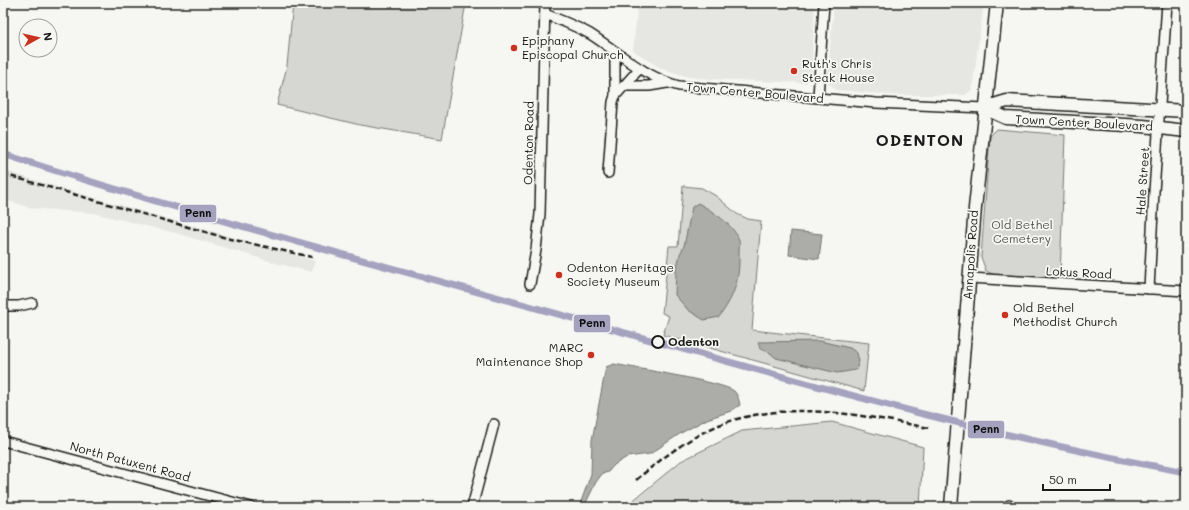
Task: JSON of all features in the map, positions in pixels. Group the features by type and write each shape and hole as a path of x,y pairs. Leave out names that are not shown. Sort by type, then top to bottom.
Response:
{"main road":[{"name":"Annapolis Road","path":"951,507 984,108 997,3"},
{"name":"Town Center Boulevard","path":"984,108 1007,102 1186,111"},
{"name":"Town Center Boulevard","path":"984,108 1006,118 1159,127 1186,131"}],"street":[{"name":"Odenton Road","path":"530,284 540,214 546,14 545,3"},
{"path":"818,97 824,3"},
{"name":"Hale Street","path":"1149,289 1167,3"},
{"name":"Town Center Boulevard","path":"546,14 590,34 639,69 667,83 692,88 728,92 818,97 876,103 984,108"},
{"path":"608,172 611,112 615,96 615,52"},
{"path":"615,96 639,69"},
{"path":"624,86 649,86 667,83"},
{"name":"Lokus Road","path":"970,278 1149,289 1158,288 1186,291"},
{"path":"3,306 19,306 32,303"},
{"path":"472,507 494,424"},
{"name":"North Patuxent Road","path":"3,441 251,507"}],"shaded area":[{"path":"638,3 815,3 811,77 806,83 712,79 689,77 660,68 633,50"},
{"path":"834,3 984,3 972,90 965,95 892,95 837,90 827,82"},
{"path":"3,170 315,261 312,272 279,264 179,234 94,213 30,208 3,199"},
{"path":"698,203 727,224 739,240 739,270 733,294 719,317 704,320 688,310 675,295 676,271 680,254 684,246 692,207"},
{"path":"791,231 822,234 819,259 789,255"},
{"path":"820,341 850,348 857,353 859,361 856,370 837,373 776,358 769,352 760,349 758,342"},
{"path":"614,364 726,387 734,391 740,405 731,411 707,419 681,433 650,454 627,457 614,465 608,472 602,474 596,482 584,507 579,507 591,474 592,440 606,367"}],"green space":[{"path":"293,3 466,3 442,139 360,125 277,105 287,66"},
{"name":"Old Bethel Cemetery","path":"997,129 1065,135 1060,277 999,277 986,271 981,257 990,136"},
{"path":"683,186 702,188 716,196 737,214 748,219 761,221 752,330 869,343 864,391 663,335 669,316 662,313 669,246 678,246"},
{"path":"832,422 923,447 920,507 625,507 681,461 742,431"}],"railway":[{"path":"3,174 230,239 312,257"},
{"path":"636,480 665,457 696,436 719,425 744,417 797,411 824,412 851,414 929,428"}],"transit line":[{"name":"Penn","path":"3,154 220,220 808,384 1034,441 1186,472"}],"place":[{"name":"Epiphany Episcopal Church","path":"514,48"},
{"name":"Ruth's Chris Steak House","path":"794,71"},
{"name":"Odenton Heritage Society Museum","path":"559,275"},
{"name":"Old Bethel Methodist Church","path":"1005,315"},
{"name":"Odenton","path":"658,342"},
{"name":"MARC Maintenance Shop","path":"591,355"}],"district":[{"name":"ODENTON","path":"920,140"}]}
